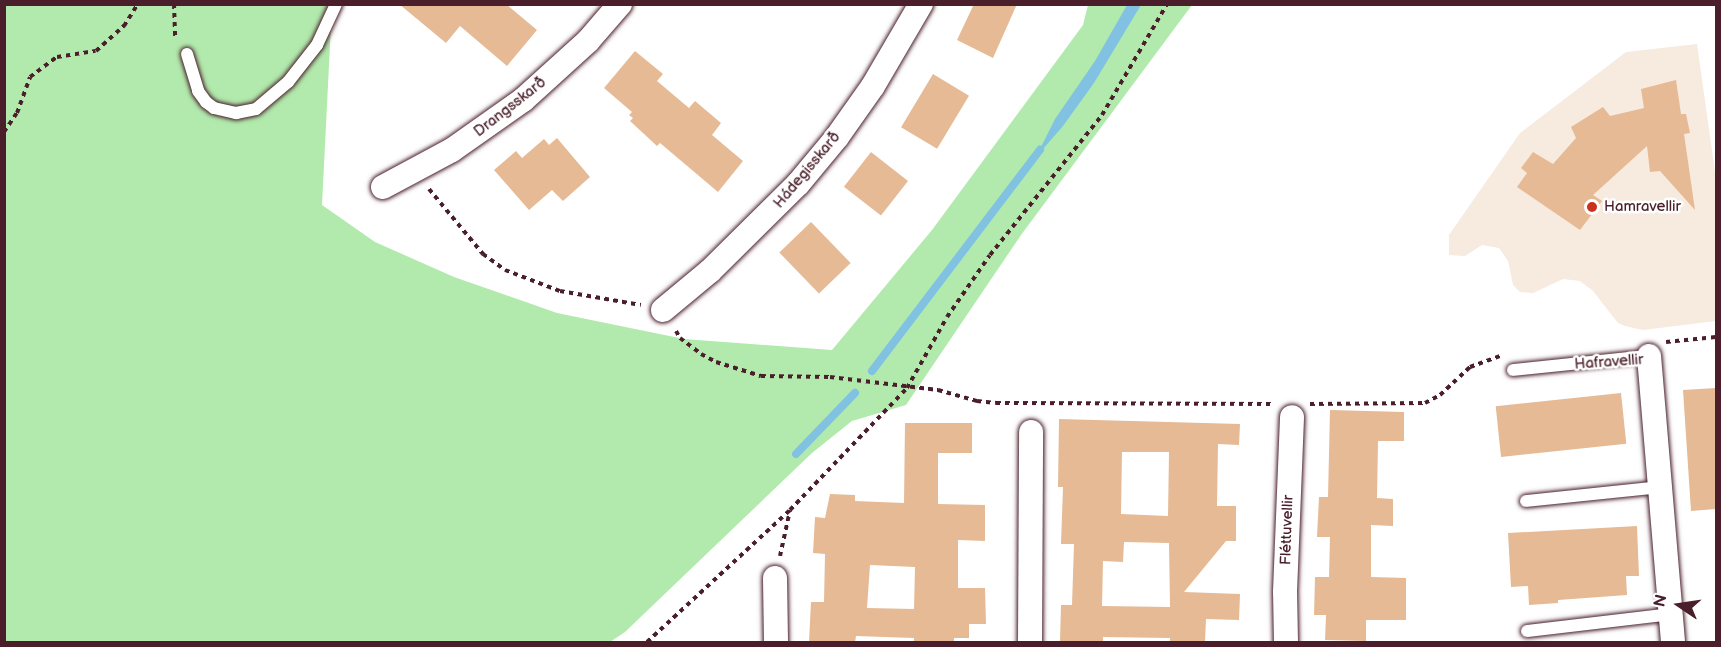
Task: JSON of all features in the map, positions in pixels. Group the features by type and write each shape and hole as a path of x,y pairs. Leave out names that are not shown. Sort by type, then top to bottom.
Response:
{"street":[{"name":"Drangsskarð","path":"383,187 414,172 488,126 524,100 588,41 620,4"},
{"name":"Hádegisskarð","path":"663,310 710,271 798,184 873,86 921,4"},
{"name":"Hafravellir","path":"1655,349 1673,642"},
{"name":"Fléttuvellir","path":"1286,642 1285,592 1293,408"},
{"path":"1030,642 1031,432"},
{"path":"775,578 776,642"}],"lane":[{"path":"187,54 198,91 206,102 214,108 236,113 256,109 288,82 317,45 336,4"},
{"name":"Hafravellir","path":"1513,370 1655,349"},
{"path":"1526,501 1662,486"},
{"path":"1527,631 1672,614"}],"path":[{"path":"4,132 17,113 30,77 57,57 96,51 124,26 138,4"},
{"path":"174,4 175,41 187,54"},
{"path":"646,642 728,570 790,510 907,388 947,317 990,255 1102,115 1167,4"},
{"path":"414,172 483,254 505,270 560,291 663,310 680,338 701,354 736,369 761,376 830,377 938,390 977,401 996,403 1293,408 1425,403 1440,394 1470,367 1508,355"},
{"path":"1655,349 1716,337"},
{"path":"775,578 790,510"}],"shaded area":[{"name":"Hamravellir","path":"1697,44 1716,179 1716,321 1643,330 1625,326 1618,323 1593,291 1580,281 1563,279 1533,293 1520,292 1513,285 1508,261 1499,248 1482,245 1465,256 1449,255 1449,235 1520,133 1626,52"}],"green space":[{"path":"4,5 332,5 322,205 375,242 454,277 557,313 684,339 832,350 932,230 1083,25 1088,5 1192,5 1021,235 906,405 852,421 812,453 625,632 610,642 5,642"}],"water":[{"path":"1127,5 1141,5 1094,83 1063,126 1036,157 1055,119 1095,61"}],"building":[{"path":"399,4 506,4 537,30 507,66 460,26 446,43"},
{"path":"974,4 1017,4 993,58 957,40"},
{"path":"635,51 663,74 657,81 689,108 695,101 721,123 712,135 743,161 718,192 660,143 657,146 630,121 633,118 629,115 632,112 604,88"},
{"path":"933,74 969,96 937,149 901,127"},
{"path":"1676,80 1681,114 1686,114 1690,133 1684,134 1695,210 1660,171 1650,172 1647,146 1593,195 1602,201 1580,230 1517,187 1527,173 1521,168 1533,152 1553,164 1576,138 1571,127 1603,107 1610,116 1644,108 1641,89"},
{"path":"557,138 590,177 563,201 552,190 529,210 494,170 516,151 522,158 544,139 549,145"},
{"path":"871,152 908,181 881,216 844,187"},
{"path":"811,222 851,263 819,294 779,253"},
{"path":"1716,388 1716,509 1691,511 1683,390"},
{"path":"1621,393 1626,444 1501,457 1496,406"},
{"path":"1330,410 1404,412 1404,441 1378,441 1377,498 1393,499 1393,526 1371,525 1371,577 1406,578 1406,620 1366,620 1366,641 1325,640 1326,615 1314,615 1315,577 1329,577 1330,537 1317,537 1319,497 1328,497"},
{"path":"1059,419 1240,424 1239,445 1218,444 1217,506 1236,506 1236,541 1226,541 1184,592 1240,594 1239,620 1206,619 1205,642 1170,642 1170,638 1103,637 1103,642 1060,642 1061,605 1072,605 1074,544 1061,544 1063,487 1058,487","holes":["1122,452 1169,452 1168,516 1121,514","1124,542 1169,543 1170,607 1102,606 1103,561 1123,562"]},
{"path":"905,423 972,423 972,453 938,453 938,504 985,505 985,541 958,540 958,588 985,588 986,624 969,624 969,638 954,638 954,642 914,642 914,638 856,636 855,642 809,642 811,602 824,602 825,554 813,553 815,517 825,518 830,494 855,495 855,501 904,503","holes":["870,565 915,567 914,609 867,608"]},
{"path":"1637,526 1639,576 1626,576 1627,595 1558,600 1558,603 1529,605 1528,586 1511,587 1508,533"}],"waterway":[{"path":"872,371 1040,150"},
{"path":"796,454 855,393"}],"place":[{"name":"Hamravellir","path":"1592,207"}]}
